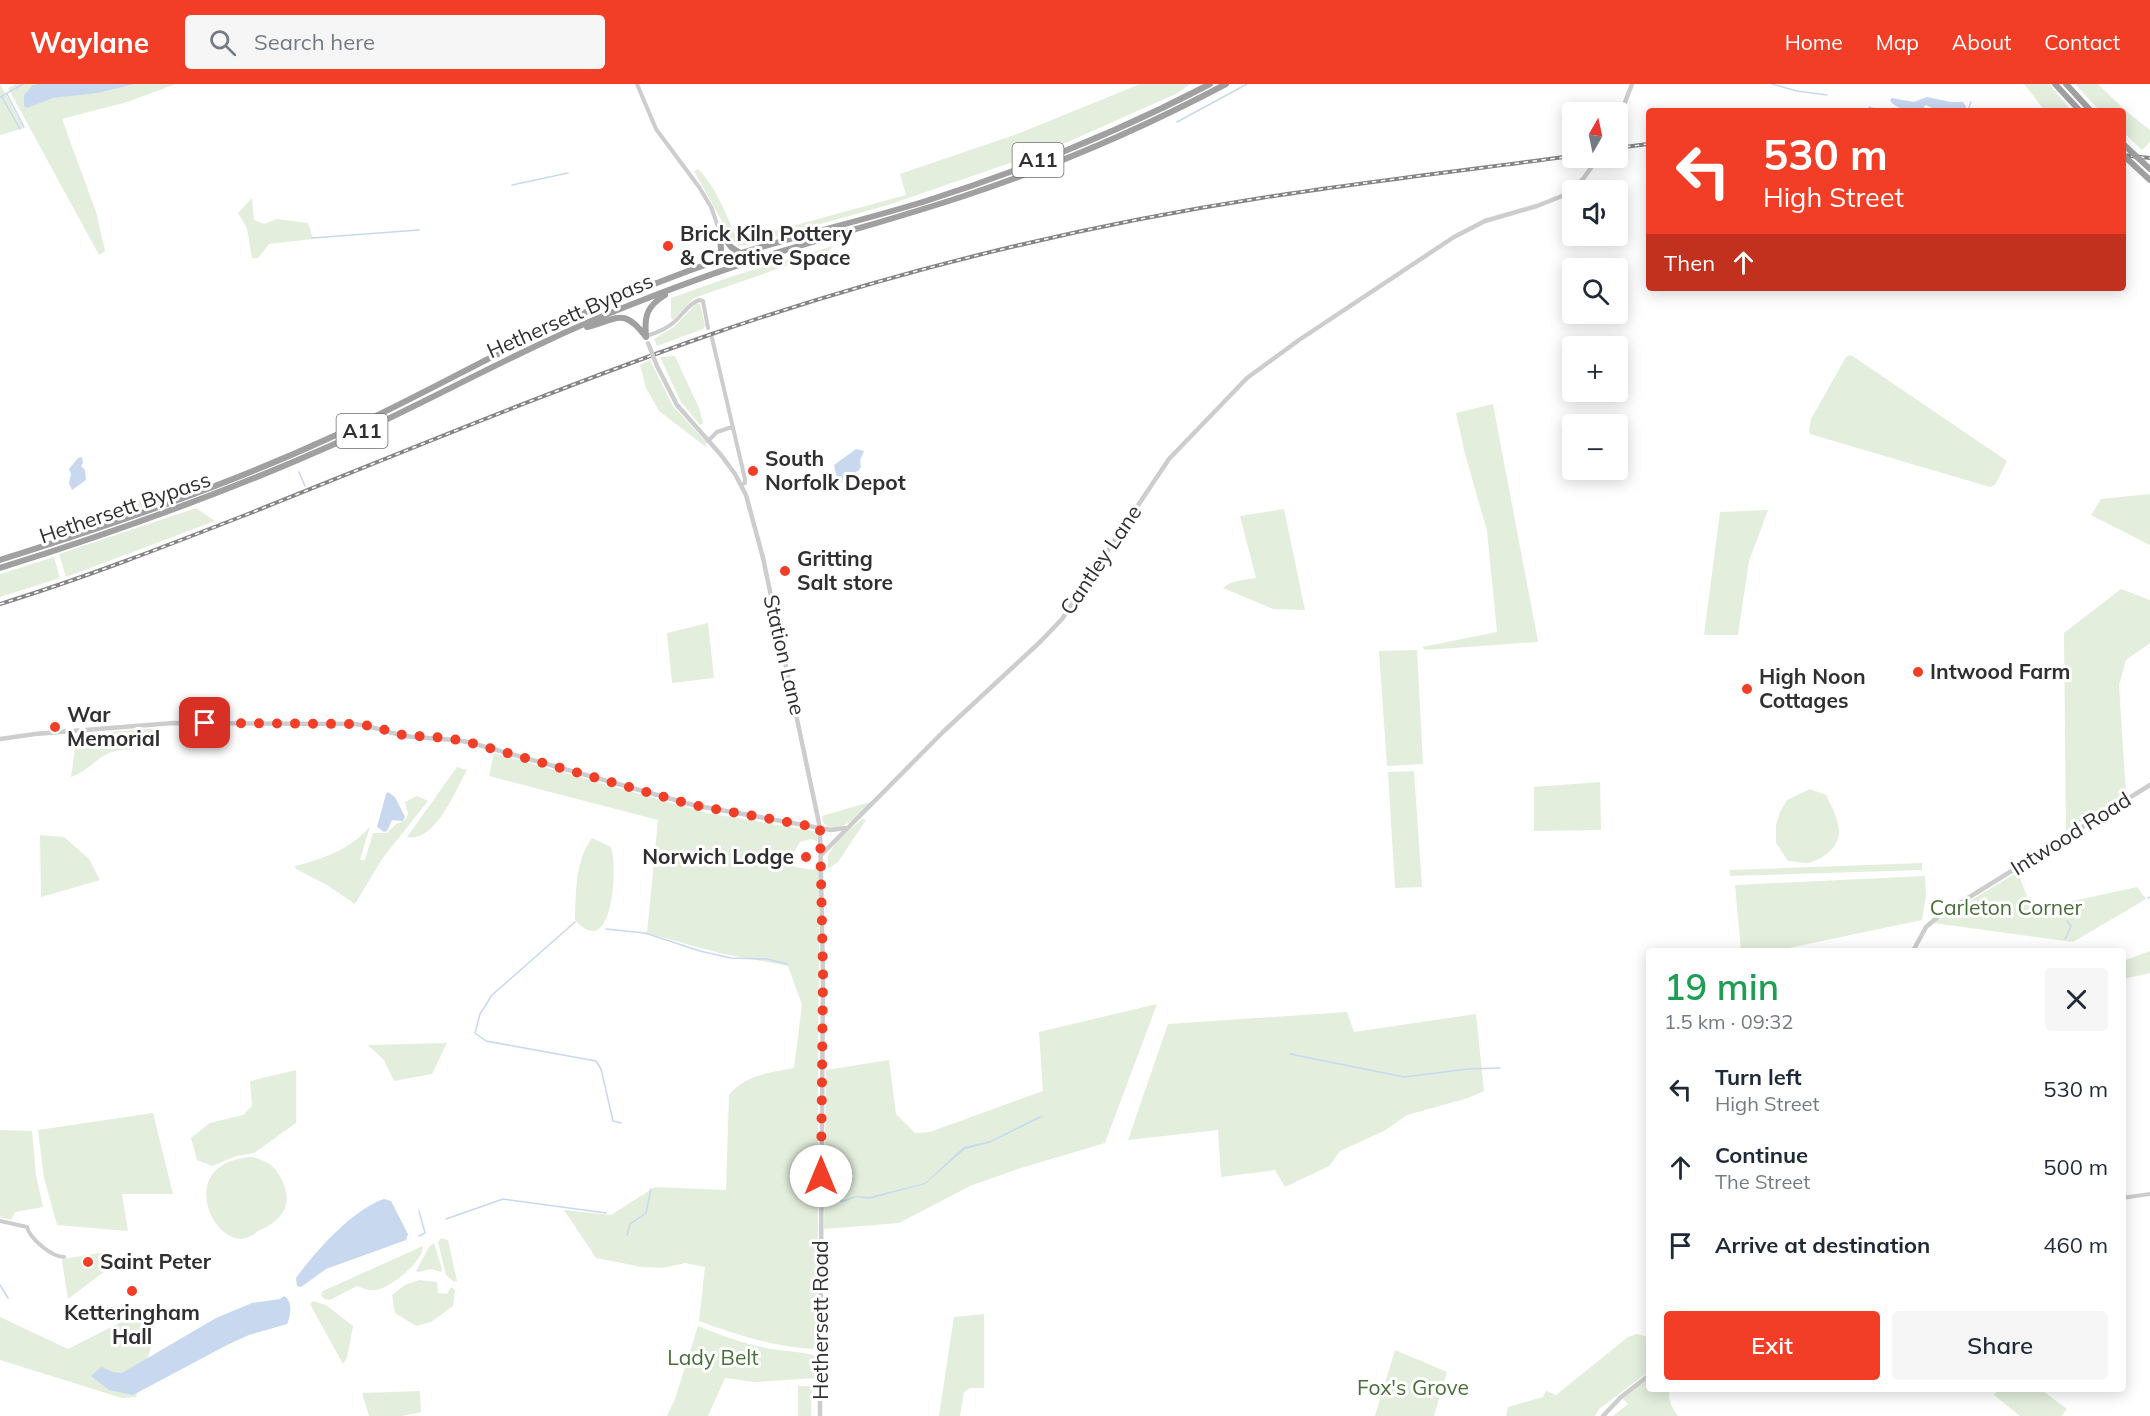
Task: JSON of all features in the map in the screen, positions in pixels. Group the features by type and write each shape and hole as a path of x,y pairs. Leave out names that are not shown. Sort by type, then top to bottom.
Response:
{"highway":[{"name":"Hethersett Bypass","path":"0,560 184,498 275,462 378,416 565,321 664,280 717,260 785,239 894,210 985,181 1085,142 1210,84"},
{"name":"Hethersett Bypass","path":"0,568 118,530 280,468 569,331 687,284 791,248 913,213 1007,181 1131,131 1226,84"},
{"path":"2055,84 2077,108"},
{"path":"2066,84 2088,108"},
{"path":"2126,147 2150,169"},
{"path":"2126,158 2150,180"},
{"path":"720,232 731,247 740,253"},
{"path":"717,260 721,250 720,232"},
{"name":"A11","path":"647,340 645,318 649,307 662,296 687,284"},
{"name":"A11","path":"569,331 620,317 633,321 647,340"}],"street":[{"path":"637,84 656,129 699,187 711,207 720,232"},
{"path":"1625,102 1632,84"},
{"name":"Cantley Lane","path":"822,854 950,725 1062,619 1169,459 1247,378 1359,299 1471,227 1567,194 1591,168"},
{"path":"647,340 674,323 699,300 703,301 708,328"},
{"name":"Station Lane","path":"711,338 745,479 745,483 741,485"},
{"name":"Station Lane","path":"647,340 657,366 677,405 721,455 741,485 752,514 820,828"},
{"path":"708,441 717,432 732,428"},
{"path":"0,739 172,723 355,724 403,735 447,738 693,805 831,830 846,828"},
{"name":"Intwood Road","path":"1915,948 1926,927 1939,916 2150,785"},
{"name":"Hethersett Road","path":"820,828 822,854 820,1416"},
{"path":"2126,1197 2150,1194"},
{"path":"0,1221 27,1227 29,1234 58,1257 64,1257"},
{"path":"1603,1416 1621,1396 1646,1377"}],"green space":[{"path":"0,84 24,128 0,135"},
{"path":"15,84 176,84 127,102 62,119 96,212 105,251 99,255 8,88"},
{"path":"1140,84 1190,84 1178,93 1054,148 888,205 746,245 739,246 733,241 694,171 698,169 705,176 737,238 741,240 906,195 900,174 1020,133"},
{"path":"2024,84 2049,84 2069,108 2043,108"},
{"path":"2075,84 2098,84 2123,108 2097,108"},
{"path":"2126,111 2150,130 2150,142 2142,150 2126,135"},
{"path":"252,198 254,220 264,224 277,219 308,223 313,239 269,244 258,258 252,258 247,228 238,213"},
{"path":"833,246 829,251 694,298 673,320 671,318 671,298 733,276"},
{"path":"696,304 700,304 705,326 703,329 657,346 654,339 674,327"},
{"path":"1851,355 2007,461 1995,485 1990,487 1810,434 1811,419 1846,357"},
{"path":"675,356 699,408 703,423 700,425 681,402 660,357"},
{"path":"650,360 673,406 706,442 706,447 659,411 646,388 640,365"},
{"path":"1493,404 1538,642 1425,650 1422,647 1497,632 1487,531 1456,413"},
{"path":"212,480 165,501 62,535 60,525 104,510"},
{"path":"2150,494 2150,545 2091,515 2101,499"},
{"path":"196,508 215,521 66,577 59,554"},
{"path":"1284,509 1305,610 1273,609 1223,588 1234,582 1256,578 1240,516"},
{"path":"1768,510 1749,561 1738,635 1704,635 1720,512"},
{"path":"54,557 60,578 0,597 0,574"},
{"path":"2121,589 2150,600 2150,643 2126,660 2119,685 2126,794 2066,831 2064,633"},
{"path":"708,623 714,678 672,683 667,633"},
{"path":"1417,650 1423,764 1387,766 1379,651"},
{"path":"161,728 160,734 151,746 109,753 71,777 77,734"},
{"path":"494,753 707,813 814,831 818,834 819,842 811,839 800,842 789,860 795,867 814,870 816,863 820,863 818,1345 812,1349 755,1339 699,1321 705,1267 685,1263 663,1268 642,1267 596,1258 564,1210 611,1215 655,1187 726,1190 729,1095 750,1079 794,1068 802,1005 788,966 719,953 647,933 658,820 489,776"},
{"path":"457,767 467,770 443,814 426,832 417,837 407,837"},
{"path":"1414,771 1422,887 1395,888 1388,772"},
{"path":"1600,782 1601,830 1534,831 1534,787"},
{"path":"1810,789 1826,795 1837,822 1838,837 1829,852 1812,862 1788,861 1776,843 1776,825 1787,800"},
{"path":"417,796 428,801 382,859 355,904 327,885 296,869 295,866 346,847 370,826 360,860 365,860 373,833 387,833 396,824 405,820 408,814 405,802"},
{"path":"870,802 857,817 846,824 828,827 823,822 822,816"},
{"path":"862,819 866,820 838,862 828,869 828,856 837,841"},
{"path":"40,835 64,837 89,859 100,880 41,897"},
{"path":"592,838 611,847 614,873 610,907 605,921 598,930 588,930 575,920 579,867"},
{"path":"1922,863 1922,870 1730,876 1730,870"},
{"name":"Carleton Corner","path":"2018,872 2032,910 2137,887 2146,899 2073,942 1933,923"},
{"path":"1925,876 1926,896 1922,920 1789,948 1741,948 1735,885"},
{"path":"2150,951 2150,973 2126,978 2126,960"},
{"path":"1157,1004 1105,1143 970,1186 899,1223 824,1229 826,1070 889,1060 896,1114 915,1133 930,1132 1043,1091 1039,1032"},
{"path":"1347,1012 1354,1032 1476,1014 1484,1091 1468,1098 1407,1115 1384,1131 1340,1151 1329,1166 1285,1187 1275,1170 1221,1177 1218,1130 1128,1140 1168,1024"},
{"path":"447,1043 432,1074 394,1081 384,1060 368,1045"},
{"path":"296,1070 296,1123 254,1153 236,1156 212,1166 197,1160 191,1138 210,1123 243,1115 252,1106 250,1081"},
{"path":"153,1113 173,1194 122,1194 128,1231 57,1225 44,1178 38,1130"},
{"path":"0,1130 32,1131 36,1175 43,1207 15,1212 11,1220 0,1217"},
{"path":"252,1157 270,1164 276,1170 285,1188 286,1207 272,1223 251,1236 233,1237 222,1230 212,1218 207,1203 207,1187 213,1173 228,1162"},
{"path":"441,1238 448,1240 457,1281 454,1282 446,1275 438,1242"},
{"path":"434,1243 441,1272 431,1269 416,1271 429,1247"},
{"path":"423,1246 422,1252 413,1265 400,1277 380,1289 366,1289 357,1286 330,1300 324,1299 321,1295 323,1291"},
{"path":"106,1252 109,1268 68,1299 63,1259"},
{"path":"419,1280 437,1282 438,1293 447,1294 451,1287 455,1290 453,1306 431,1322 416,1326 395,1313 392,1295 405,1285"},
{"path":"313,1301 326,1305 353,1326 347,1358 343,1364 310,1304"},
{"path":"141,1312 151,1347 136,1397 122,1398 0,1360 0,1317 68,1349"},
{"path":"984,1314 984,1388 970,1388 964,1392 960,1416 939,1416 954,1317"},
{"name":"Lady Belt","path":"698,1326 752,1345 817,1357 817,1378 755,1382 725,1378 708,1416 667,1416 675,1399"},
{"path":"1637,1334 1646,1336 1646,1374 1599,1409 1595,1416 1506,1416 1508,1407 1543,1397 1546,1391 1556,1395 1628,1337"},
{"name":"Fox's Grove","path":"1395,1350 1447,1372 1434,1416 1375,1416"},
{"path":"1646,1380 1646,1392 1670,1392 1671,1403 1678,1416 1613,1416 1628,1404 1622,1398"},
{"path":"798,1386 812,1386 811,1416 798,1416"},
{"path":"420,1391 421,1412 402,1416 369,1416 362,1393"},
{"path":"1996,1392 2044,1392 2067,1409 2061,1416 2020,1416 1994,1395"}],"water":[{"path":"134,84 97,93 53,98 27,108 24,106 24,95 33,85"},
{"path":"1927,97 1963,102 1966,106 1966,108 1932,108 1926,105 1924,108 1901,108 1890,100 1892,98 1914,102"},
{"path":"856,449 864,451 860,460 861,467 858,471 846,475 844,473 842,482 838,483 834,465"},
{"path":"82,457 81,466 85,470 86,480 72,490 69,483 71,474 69,469 78,458"},
{"path":"388,792 395,797 405,817 403,821 392,820 387,831 384,832 377,827"},
{"path":"1044,1116 989,1143 965,1149 925,1184 869,1199 856,1197 844,1202 827,1202 856,1196 869,1197 925,1183 964,1147 990,1141"},
{"path":"384,1199 391,1201 408,1234 406,1240 326,1269 301,1287 297,1286 296,1278 336,1232 360,1212"},
{"path":"284,1296 289,1301 290,1308 287,1324 249,1335 227,1345 133,1395 109,1390 91,1376 101,1367 122,1373 216,1318 252,1303 280,1299"}],"waterway":[{"path":"0,97 23,84"},
{"path":"1177,122 1247,84"},
{"path":"1772,84 1797,91 1827,95"},
{"path":"7,94 24,127"},
{"path":"2,97 20,129"},
{"path":"1969,108 1971,102"},
{"path":"512,185 568,173"},
{"path":"312,238 419,230"},
{"path":"299,472 305,486"},
{"path":"2065,939 2071,926 2067,921"},
{"path":"575,922 492,995 480,1014 475,1033 486,1041 596,1061 601,1069 613,1121 621,1123"},
{"path":"606,929 645,933 700,951 731,958 767,959 787,964"},
{"path":"1290,1054 1404,1077 1468,1069 1500,1068"},
{"path":"627,1235 630,1224 646,1213 651,1189"},
{"path":"446,1219 503,1199 606,1213"},
{"path":"419,1211 425,1233 419,1236"},
{"path":"0,1285 8,1298"}],"railway":[{"path":"1628,147 1646,144"},
{"path":"2126,155 2150,158"},
{"path":"0,604 156,550 535,399 651,356 776,313 913,272 1051,238 1191,210 1338,187 1562,157"}],"place":[{"name":"Brick Kiln Pottery & Creative Space","path":"668,246"},
{"name":"South Norfolk Depot","path":"753,471"},
{"name":"Gritting Salt store","path":"785,571"},
{"name":"Intwood Farm","path":"1918,672"},
{"name":"High Noon Cottages","path":"1747,689"},
{"name":"War Memorial","path":"55,727"},
{"name":"Norwich Lodge","path":"806,857"},
{"name":"Saint Peter","path":"88,1262"},
{"name":"Ketteringham Hall","path":"132,1291"}],"route":[{"path":"205,723 355,724 415,737 447,738 693,805 820,828 823,974 821,1176"}]}
